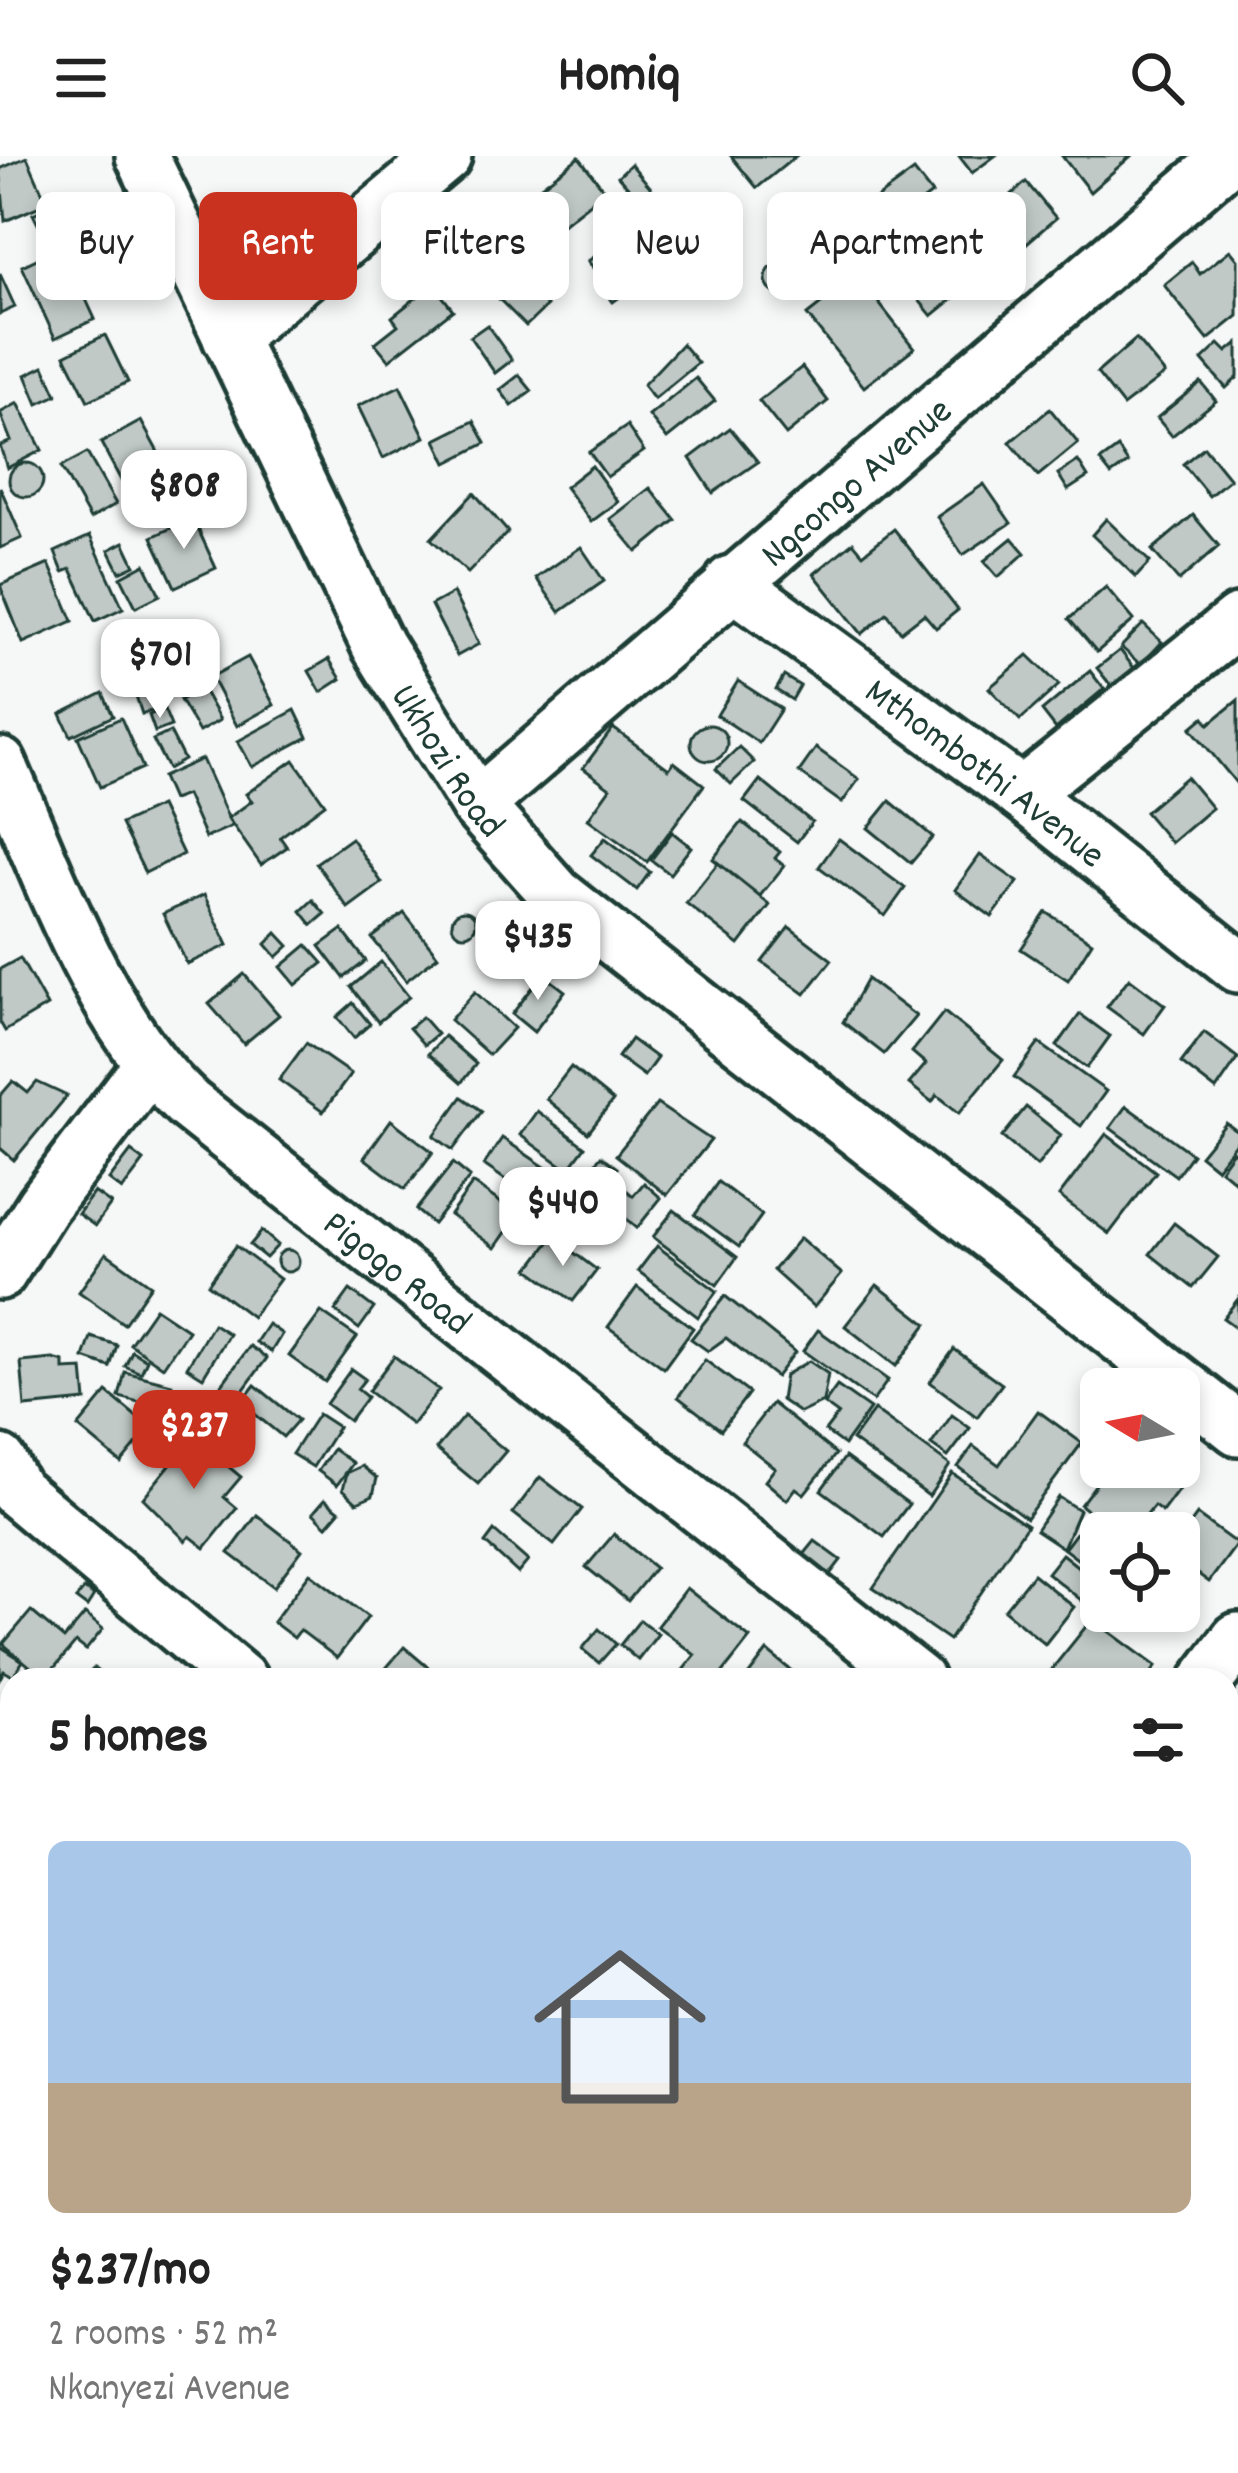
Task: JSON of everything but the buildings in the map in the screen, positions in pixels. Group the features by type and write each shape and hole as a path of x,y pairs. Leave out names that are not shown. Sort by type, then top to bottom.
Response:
{"street":[{"name":"Ukhozi Road","path":"142,156 378,646 477,805 556,894 1238,1429"},
{"path":"229,338 446,156"},
{"name":"Ngcongo Avenue","path":"477,805 1231,156"},
{"name":"Mthombothi Avenue","path":"731,582 1022,794 1238,966"},
{"path":"1022,794 1238,621"},
{"name":"Pigogo Road","path":"0,764 64,910 148,1067 206,1119 903,1668"},
{"path":"0,1274 43,1205 148,1067"},
{"path":"0,1462 16,1491 227,1668"},
{"path":"1216,1668 1238,1639"}]}
